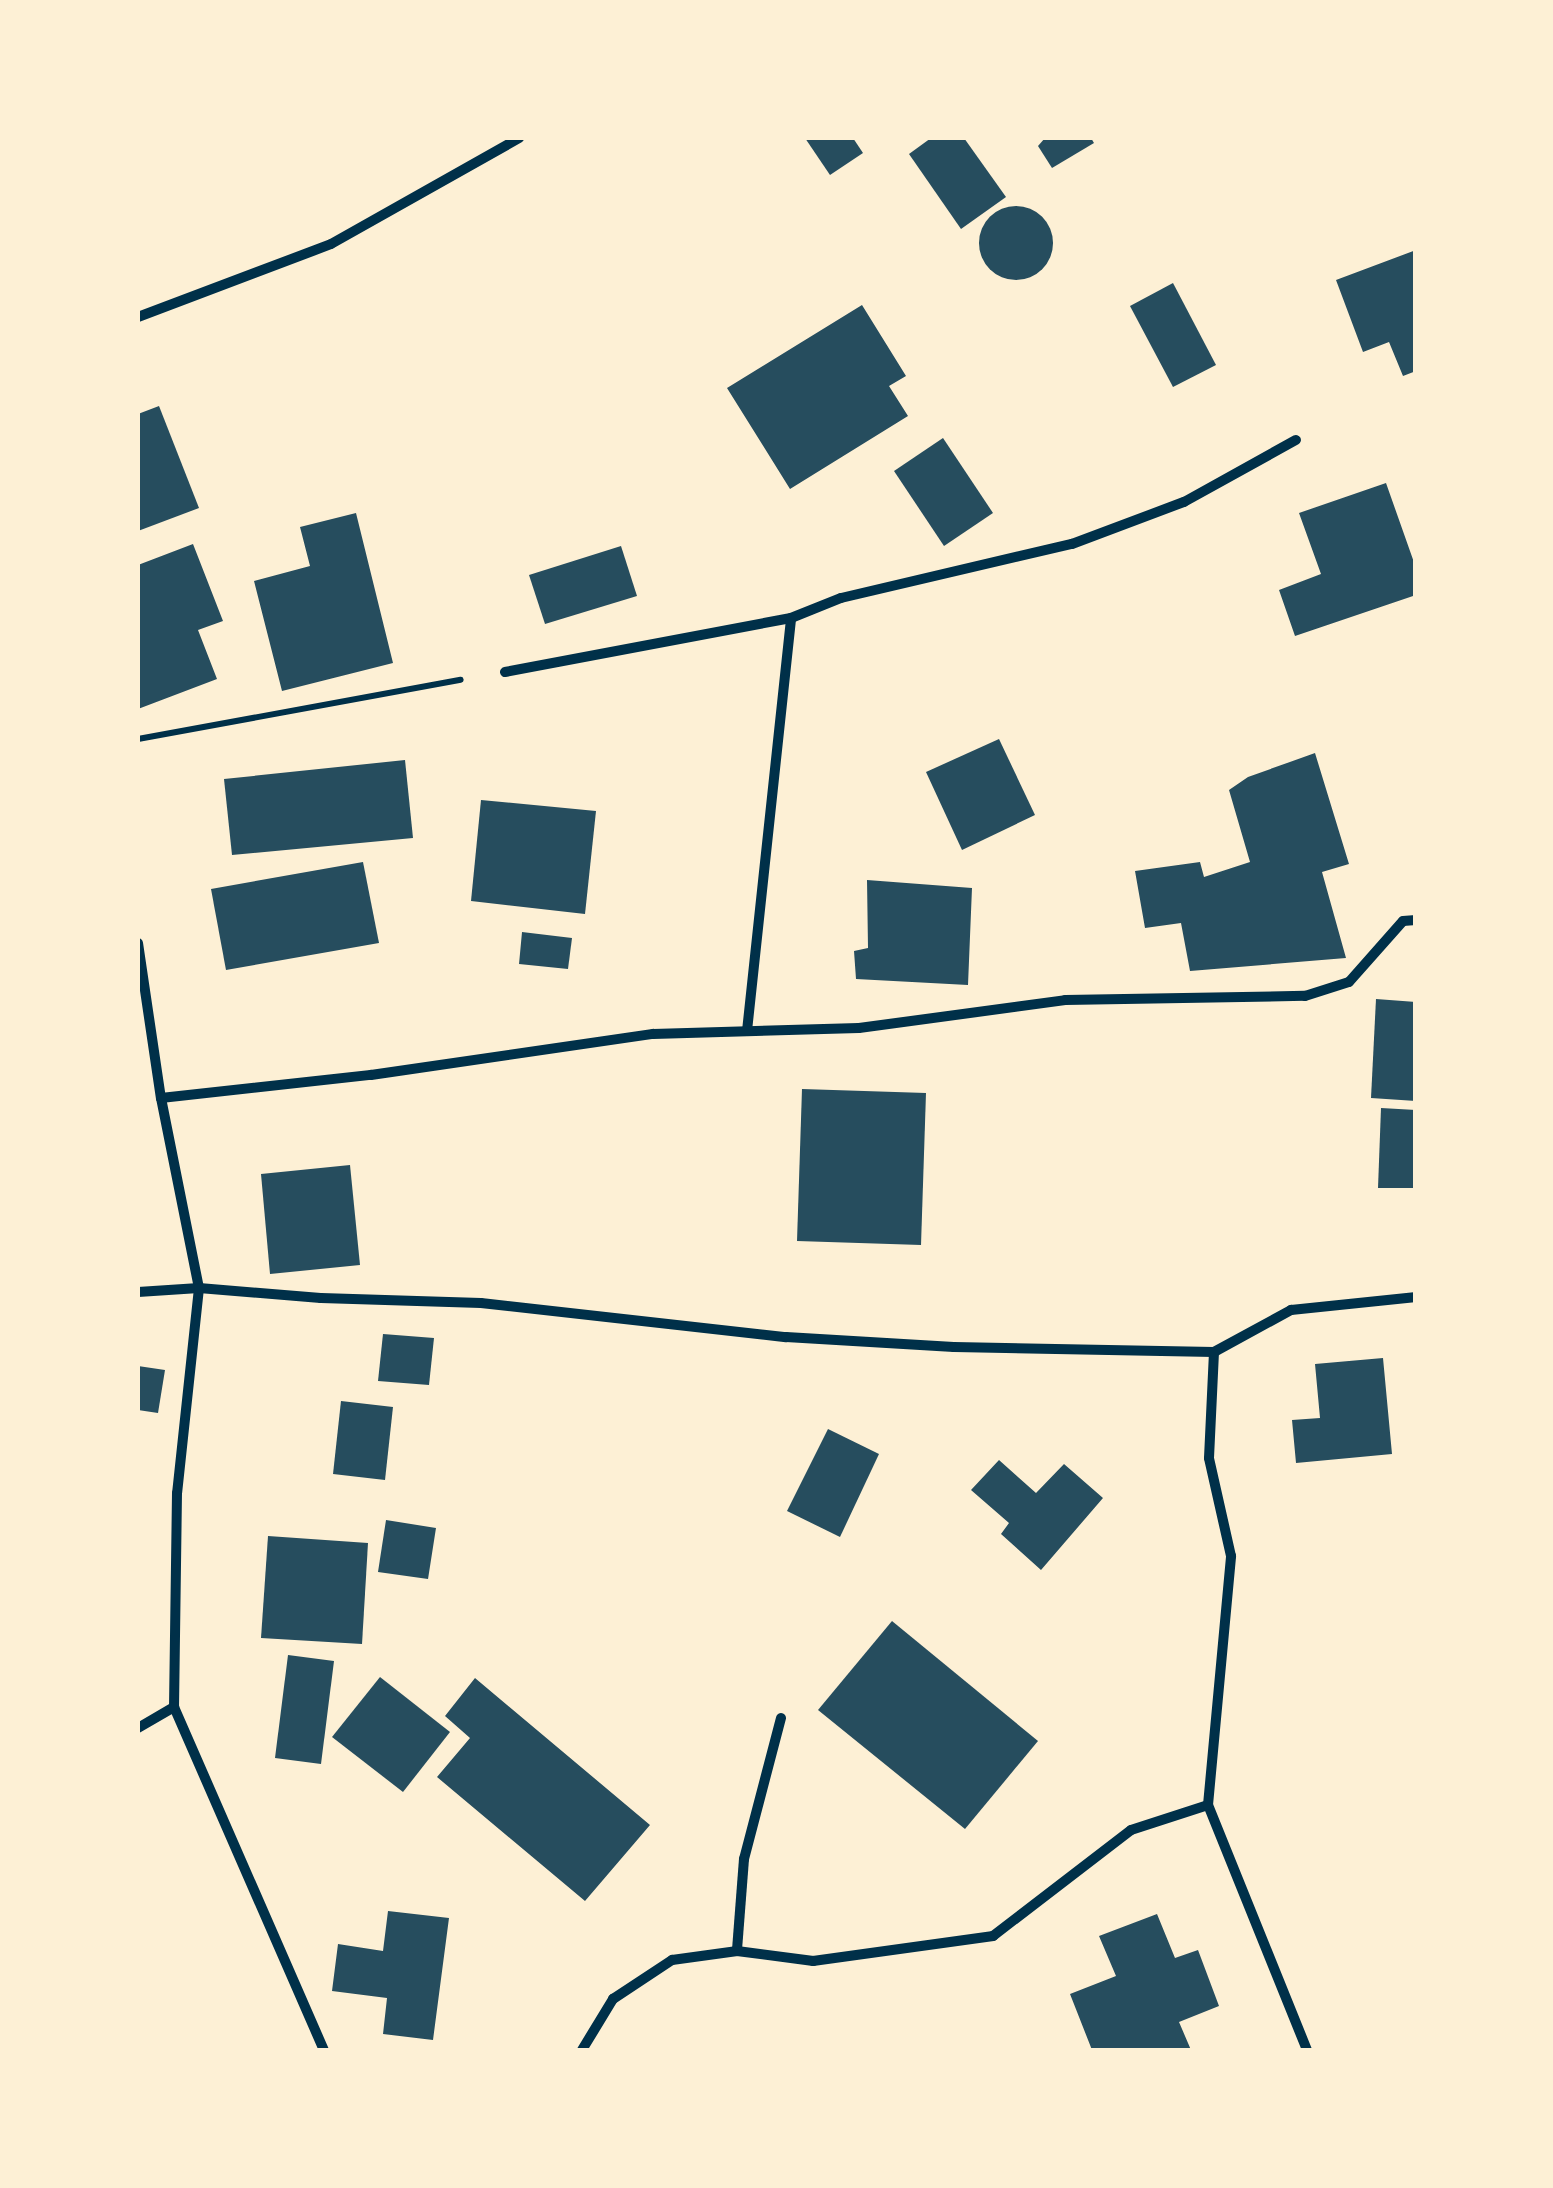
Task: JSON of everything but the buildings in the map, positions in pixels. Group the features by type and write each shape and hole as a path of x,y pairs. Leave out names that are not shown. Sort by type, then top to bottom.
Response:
{"street":[{"path":"138,317 331,244 519,138"},
{"path":"505,672 791,618 841,598 1072,544 1184,502 1296,440"},
{"path":"747,1031 791,618"},
{"path":"161,1098 371,1074 653,1034 860,1028 1065,1000 1305,996 1349,982 1404,921 1416,920"},
{"path":"138,943 161,1098 198,1288 177,1494 174,1707 324,2050"},
{"path":"138,1292 198,1288 321,1298 480,1303 804,1338 1120,1353 1214,1352 1291,1310 1416,1297"},
{"path":"1214,1352 1209,1458 1231,1556 1208,1805 1307,2050"},
{"path":"138,1728 174,1707"},
{"path":"737,1950 744,1859 780,1718"},
{"path":"582,2050 613,1999 672,1960 737,1950 813,1961 993,1936 1131,1830 1208,1805"}],"path":[{"path":"138,739 505,672"}]}
